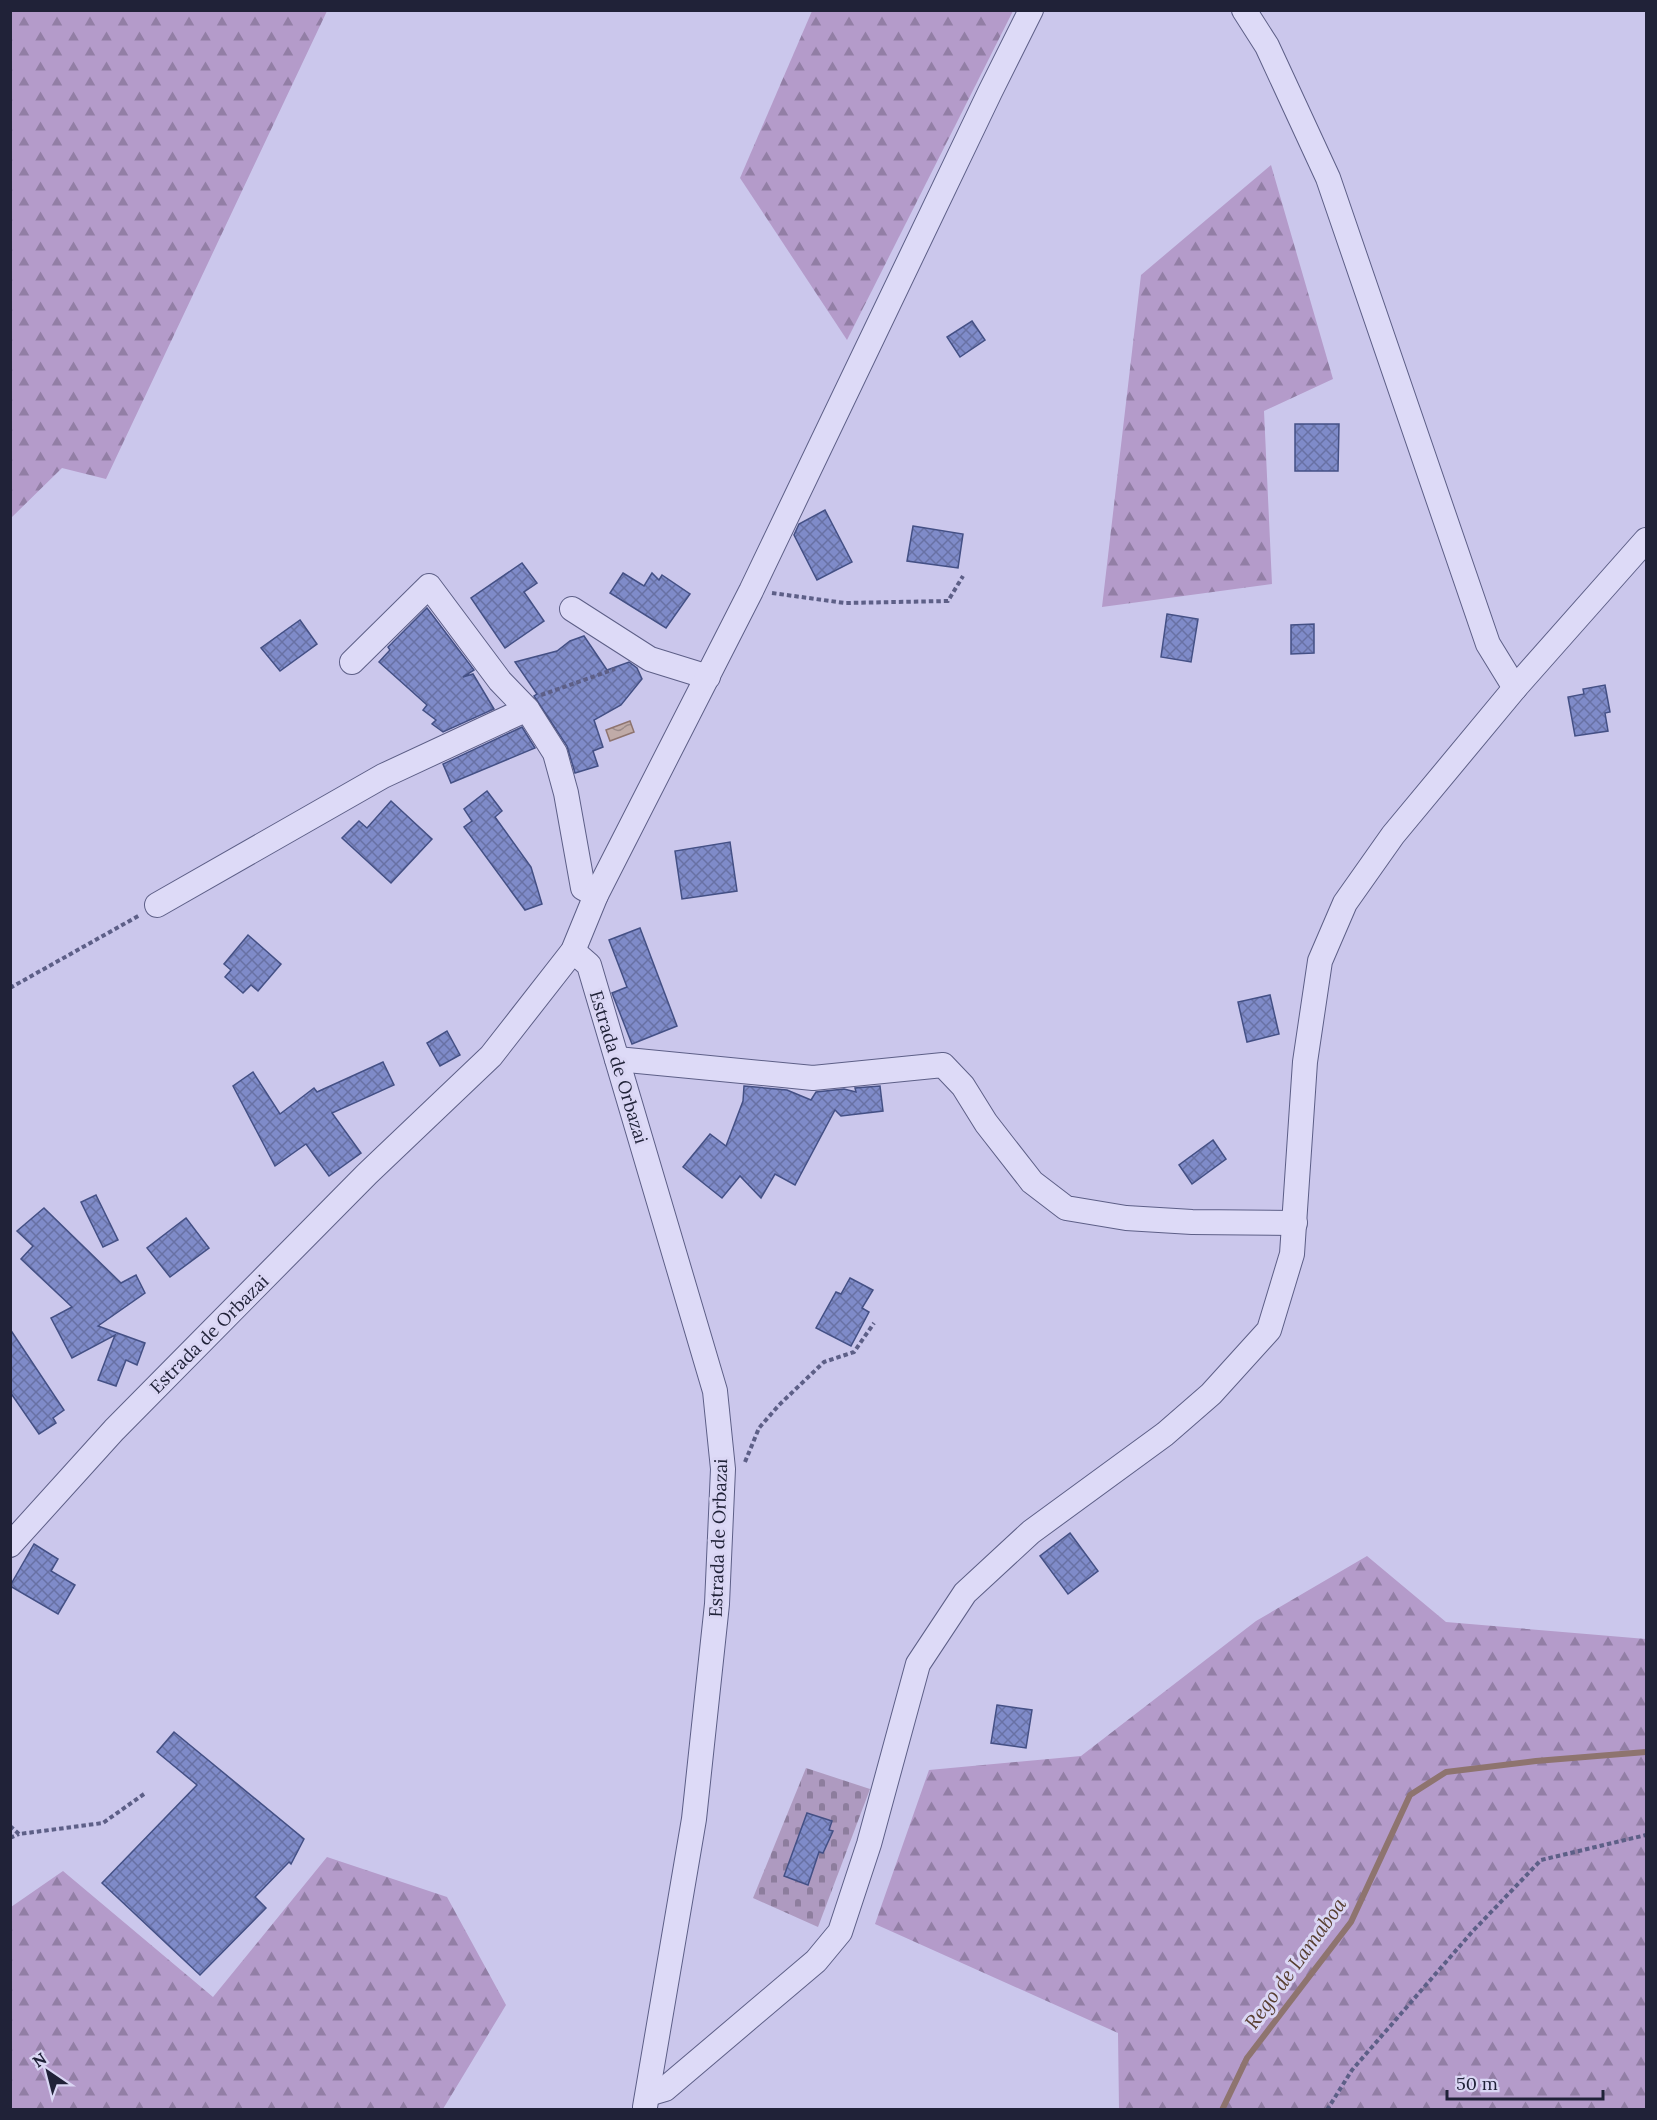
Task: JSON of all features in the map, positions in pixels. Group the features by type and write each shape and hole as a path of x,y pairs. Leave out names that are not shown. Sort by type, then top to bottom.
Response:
{"street":[{"name":"Estrada de Orbazai","path":"10,1545 114,1430 367,1174 490,1056 573,951 596,895 751,591 1031,10"},
{"path":"1244,10 1267,46 1328,178 1488,644 1515,688"},
{"path":"646,2102 689,2069 816,1960 840,1932 869,1844 918,1664 965,1593 1031,1532 1165,1434 1211,1394 1269,1330 1292,1254 1305,1062 1320,961 1345,903 1393,834 1515,688 1647,540"},
{"path":"352,662 429,586 500,681 524,705 555,753 566,793 583,888 596,895"},
{"path":"572,609 650,659 708,677"},
{"path":"157,906 383,776 524,705"},
{"name":"Estrada de Orbazai","path":"573,951 589,965 715,1390 723,1469 717,1604 694,1819 646,2102"},
{"path":"617,1059 813,1078 943,1065 963,1086 986,1123 1032,1182 1066,1209 1126,1218 1192,1222 1295,1223"},
{"path":"654,2059 689,2069"}],"path":[{"path":"751,591 845,603 948,601 963,576"},
{"path":"524,705 615,669"},
{"path":"10,988 157,906"},
{"path":"743,1466 759,1428 779,1405 824,1362 854,1352 874,1323"},
{"path":"10,1838 19,1834 103,1823 144,1794"},
{"path":"10,1826 19,1834"},
{"path":"1327,2109 1360,2062 1472,1932 1541,1860 1647,1835"}],"green space":[{"path":"11,10 327,11 106,479 62,468 11,518"},
{"path":"812,11 1013,11 847,340 740,178"},
{"path":"1271,165 1333,379 1264,411 1272,584 1102,607 1141,275"},
{"path":"1367,1556 1446,1622 1646,1639 1646,2109 1119,2109 1118,2033 875,1924 929,1770 1081,1756 1256,1621"},
{"path":"806,1768 870,1789 818,1927 753,1898"},
{"path":"327,1857 447,1897 506,2005 443,2109 11,2109 11,1907 63,1871 213,1997"}],"water":[{"path":"630,721 634,732 610,741 606,730"}],"building":[{"path":"972,321 985,340 960,357 947,337"},
{"path":"1295,424 1339,424 1338,471 1295,471"},
{"path":"825,510 852,562 817,580 794,535 799,524"},
{"path":"913,526 963,534 958,568 907,561"},
{"path":"522,563 537,583 524,592 544,621 505,648 471,598"},
{"path":"623,573 644,586 652,573 659,580 662,575 690,594 666,628 610,593"},
{"path":"427,608 474,670 463,677 473,674 494,709 443,732 432,724 436,720 423,710 427,705 379,662 390,650 388,647"},
{"path":"1167,614 1198,619 1191,662 1161,657"},
{"path":"300,620 317,644 280,671 261,648"},
{"path":"1314,624 1314,653 1291,654 1291,625"},
{"path":"584,636 607,670 629,662 637,668 642,679 621,705 594,720 603,747 593,751 598,766 575,773 567,746 534,696 537,694 515,662 557,651 570,641"},
{"path":"1605,685 1610,712 1605,713 1608,731 1575,736 1568,697 1584,694 1583,689"},
{"path":"522,727 535,748 451,783 443,764"},
{"path":"487,791 502,811 495,817 531,867 542,904 525,910 464,827 472,821 464,809"},
{"path":"391,801 432,839 391,883 342,838 359,821 367,828"},
{"path":"730,842 737,891 682,899 675,851"},
{"path":"640,928 677,1026 632,1044 612,993 627,987 609,940"},
{"path":"248,935 281,964 258,991 251,985 243,993 225,977 231,970 224,964"},
{"path":"1270,995 1279,1034 1247,1042 1238,1002"},
{"path":"447,1031 460,1055 440,1066 427,1043"},
{"path":"383,1062 394,1085 332,1113 361,1153 329,1176 306,1144 275,1166 233,1086 253,1072 280,1114 314,1088 317,1092"},
{"path":"744,1086 787,1090 811,1100 816,1092 844,1089 856,1092 855,1088 880,1086 883,1111 841,1116 835,1110 795,1185 775,1174 761,1198 740,1176 722,1198 683,1167 710,1134 726,1146 743,1101"},
{"path":"1213,1140 1226,1159 1192,1184 1179,1165"},
{"path":"96,1195 118,1240 103,1247 81,1202"},
{"path":"44,1208 121,1283 136,1275 145,1293 98,1326 145,1343 137,1365 126,1360 116,1386 98,1380 115,1335 72,1358 51,1318 72,1307 21,1259 33,1246 17,1231"},
{"path":"186,1218 209,1248 170,1277 147,1248"},
{"path":"850,1278 873,1290 862,1308 869,1312 851,1346 816,1328 836,1292 841,1294"},
{"path":"10,1329 64,1410 53,1418 56,1423 39,1434 10,1392"},
{"path":"1070,1533 1098,1571 1068,1594 1040,1556"},
{"path":"34,1544 58,1559 51,1571 75,1585 58,1614 10,1586"},
{"path":"997,1705 1032,1710 1026,1748 991,1743"},
{"path":"174,1732 304,1839 291,1864 289,1862 255,1897 266,1908 200,1975 102,1883 197,1785 157,1752"},
{"path":"807,1813 832,1821 829,1830 833,1831 823,1853 819,1852 808,1885 784,1876"}],"waterway":[{"name":"Rego de Lamaboa","path":"1222,2110 1247,2058 1351,1922 1410,1795 1446,1772 1536,1761 1646,1752"}]}
